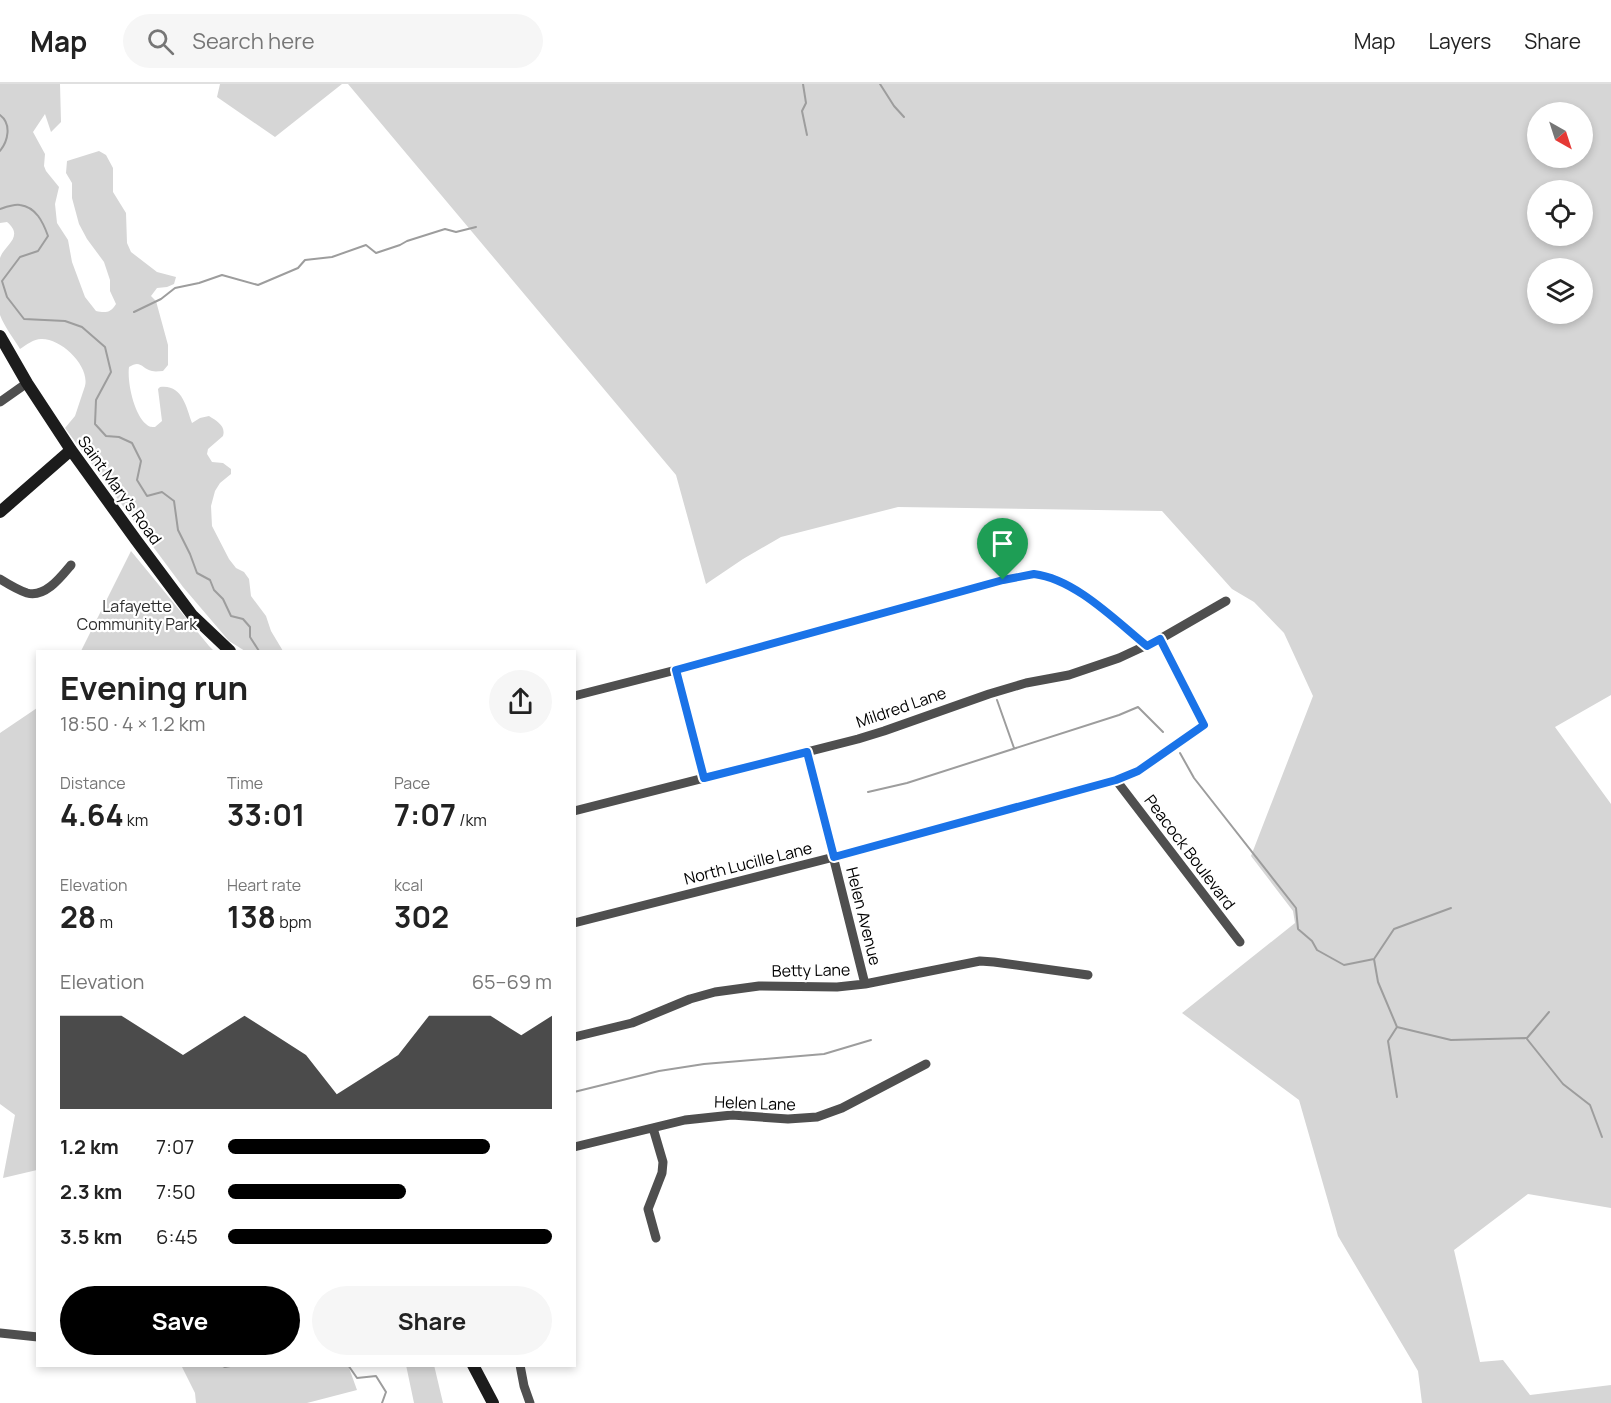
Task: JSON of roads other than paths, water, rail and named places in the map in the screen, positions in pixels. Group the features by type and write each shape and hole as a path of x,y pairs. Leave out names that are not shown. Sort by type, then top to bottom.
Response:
{"street":[{"name":"Saint Mary's Road","path":"0,336 27,383 71,450 182,603 229,650"},
{"path":"0,402 27,383"},
{"path":"0,512 71,450"},
{"path":"0,579 27,593 37,593 48,588 71,565"},
{"path":"576,695 1003,580 1034,574 1054,578 1075,588 1147,646"},
{"name":"Mildred Lane","path":"576,810 884,731 960,703 1017,686 1081,672 1147,646 1226,601"},
{"name":"North Lucille Lane","path":"576,922 834,857 1116,780 1138,771 1204,725 1160,639"},
{"path":"676,670 704,778"},
{"name":"Helen Avenue","path":"807,752 865,984"},
{"name":"Peacock Boulevard","path":"1116,780 1240,942"},
{"name":"Betty Lane","path":"576,1037 632,1023 690,999 750,987 827,988 865,984 980,961 1088,975"},
{"name":"Helen Lane","path":"576,1147 685,1120 719,1115 788,1119 817,1117 842,1108 926,1064"},
{"path":"653,1128 663,1162 662,1173 648,1209 656,1238"},
{"path":"0,1333 36,1337"},
{"path":"474,1367 493,1403"},
{"path":"520,1367 530,1403"}],"waterway":[{"path":"803,84 806,103 802,111 807,135"},
{"path":"880,84 904,117"},
{"path":"0,115 6,123 8,133 0,151"},
{"path":"0,209 18,205 26,206 35,212 48,236 38,251 20,257 2,281 7,297 24,319 65,321 82,327 105,347 111,372 96,400 95,424 106,436 119,437 132,443 141,461 137,480 147,496 162,492 174,501 178,530 197,573 210,580 231,616 243,619 250,627 250,637 258,650"},
{"path":"134,312 161,299 175,288 222,275 258,285 298,268 305,260 332,257 366,245 376,253 445,229 456,232 476,227"},
{"path":"997,700 1014,748"},
{"path":"868,792 907,783 1138,707 1163,732"},
{"path":"1180,753 1194,778 1296,908 1298,929 1312,941 1317,950 1344,965 1374,959 1394,929 1451,908"},
{"path":"1374,959 1378,982 1397,1027 1451,1040 1527,1038 1549,1012"},
{"path":"1397,1027 1388,1041 1397,1097"},
{"path":"1527,1039 1563,1084 1590,1105 1602,1137"},
{"path":"576,1092 659,1071 704,1064 824,1054 871,1040"},
{"path":"349,1367 357,1378 376,1376 386,1392 382,1403"}],"park label":[{"name":"Lafayette Community Park","path":"137,615"}]}
